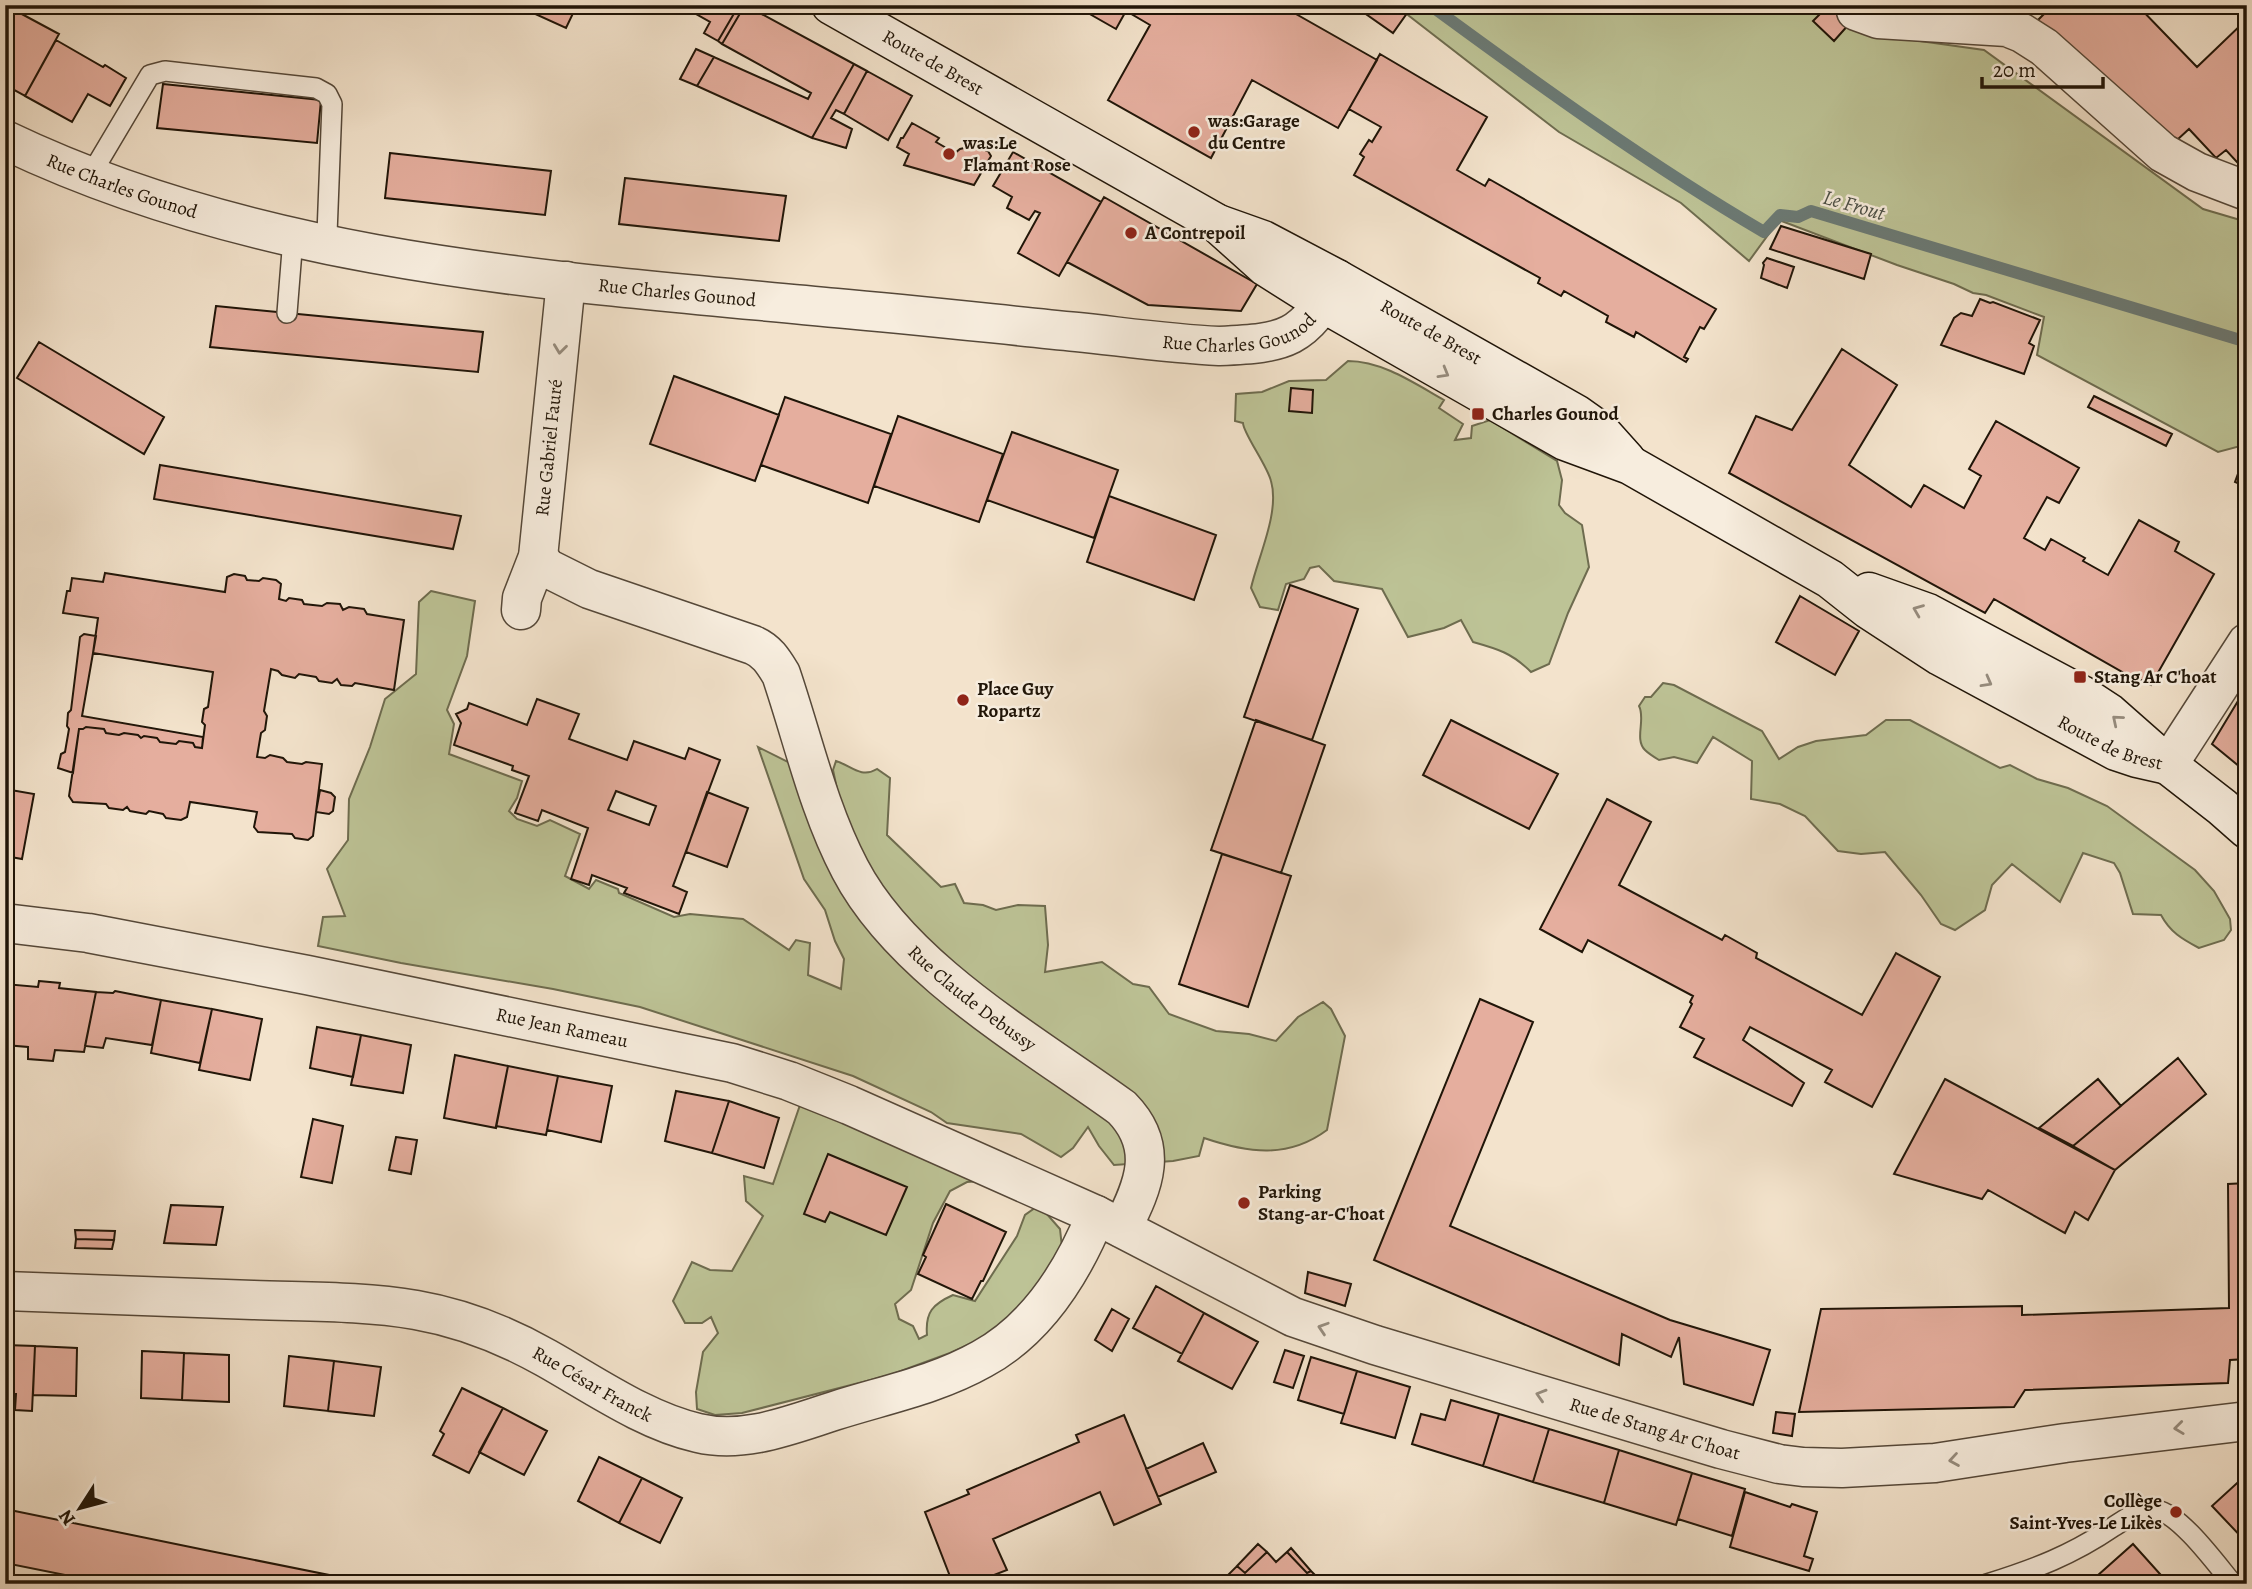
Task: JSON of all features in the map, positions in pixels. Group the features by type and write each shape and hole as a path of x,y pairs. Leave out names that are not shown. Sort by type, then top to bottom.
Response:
{"street":[{"name":"Route de Brest","path":"831,5 1218,224 1266,267 1330,291 1565,441 1630,465 1830,579 1868,609 1940,656 2116,751 2168,765"},
{"path":"1856,11 1878,19 1987,25 2007,27 2022,33 2044,47 2163,153 2197,172 2247,191"},
{"name":"Rue Charles Gounod","path":"5,140 89,176 165,204 310,236 345,250 566,281 1219,346 1262,344 1281,339 1303,328 1330,291"},
{"name":"Rue Gabriel Fauré","path":"521,610 522,598 538,556 566,281"},
{"name":"Rue Claude Debussy","path":"538,556 547,568 589,589 761,649 770,657 781,674 834,836 867,899 914,952 969,998 1122,1108 1135,1123 1146,1150 1145,1170 1137,1197 1109,1221"},
{"path":"2247,643 2168,765 2247,829"},
{"name":"Rue Jean Rameau","path":"5,923 88,933 307,975 732,1063 789,1081 849,1105 1109,1221"},
{"name":"Rue César Franck","path":"5,1291 329,1303 415,1310 445,1316 506,1338 613,1397 668,1423 699,1433 744,1436 900,1392 984,1358 1022,1329 1042,1307 1076,1258 1109,1221"},
{"name":"Rue de Stang Ar C'hoat","path":"1109,1221 1274,1309 1315,1325 1721,1449 1779,1464 1842,1468 1935,1463 2065,1443 2247,1421"}],"lane":[{"path":"89,176 150,75 165,71 316,88 327,94 332,104 310,236 287,313"},
{"path":"1987,1584 2059,1559 2131,1515 2157,1510 2180,1523 2233,1584"}],"green space":[{"path":"1395,5 1824,5 1863,33 1984,50 2203,209 2247,222 2247,447 2244,445 2218,452 2037,355 2044,317 1986,295 1973,293 1779,220 1749,261 1681,203 1559,132"},
{"path":"1348,361 1385,369 1444,400 1439,408 1463,424 1455,440 1471,438 1472,426 1490,420 1557,461 1562,480 1559,505 1582,525 1589,567 1549,664 1531,672 1504,652 1473,642 1461,620 1444,628 1408,637 1382,589 1334,581 1319,566 1310,568 1304,579 1286,584 1278,610 1260,607 1251,588 1267,534 1273,493 1269,474 1243,423 1235,421 1236,394 1262,392 1289,381 1326,380"},
{"path":"431,591 475,601 467,656 447,710 454,724 449,754 522,781 517,798 509,811 517,819 537,826 550,820 580,834 565,876 589,889 596,880 674,917 690,914 743,919 789,950 796,940 810,943 808,975 841,989 844,959 825,910 804,879 758,747 796,766 843,817 833,770 836,761 866,773 877,769 890,778 887,835 941,887 955,884 964,903 983,905 996,910 1018,905 1045,906 1048,945 1045,972 1102,962 1133,984 1149,987 1169,1014 1216,1031 1249,1034 1276,1041 1298,1017 1323,1002 1331,1009 1345,1036 1327,1130 1298,1146 1267,1151 1236,1147 1204,1138 1199,1156 1173,1161 1114,1165 1088,1127 1073,1148 1061,1157 1021,1134 947,1123 931,1112 853,1076 640,1007 318,946 323,917 345,916 327,869 348,840 349,799 370,747 385,699 416,674 419,602"},
{"path":"1663,683 1674,685 1762,731 1779,759 1798,747 1816,741 1866,735 1886,720 1910,720 2000,768 2010,765 2037,779 2068,788 2107,806 2195,870 2214,891 2230,919 2231,930 2224,940 2199,948 2177,934 2161,915 2133,914 2120,873 2114,863 2083,853 2060,902 2012,864 1992,885 1985,910 1955,930 1941,924 1885,852 1861,854 1838,851 1805,816 1780,804 1751,799 1752,761 1713,737 1697,763 1674,757 1659,760 1647,751 1640,740 1639,706 1645,697 1651,697"},
{"path":"800,1105 918,1145 981,1181 967,1182 950,1191 933,1223 911,1290 895,1304 899,1319 913,1326 919,1339 927,1335 927,1320 940,1302 953,1295 975,1301 1017,1236 1025,1215 1039,1205 1060,1229 1063,1257 1021,1308 985,1337 950,1353 890,1375 742,1413 715,1415 697,1409 696,1392 703,1352 718,1333 711,1317 702,1323 685,1323 673,1301 692,1262 710,1270 732,1271 763,1216 746,1201 744,1176 773,1184"}],"building":[{"path":"5,5 59,34 25,96 5,85"},
{"path":"520,5 536,5 533,13"},
{"path":"536,5 577,5 566,28 533,13"},
{"path":"680,5 739,5 718,41 704,33 710,22"},
{"path":"739,5 745,5 722,44 718,41"},
{"path":"745,5 854,64 812,138 697,86 714,57 808,99 811,93 722,44"},
{"path":"1074,5 1280,5 1377,60 1338,128 1252,80 1211,158 1108,100 1150,25 1126,11 1116,29"},
{"path":"1353,5 1404,5 1410,9 1393,33"},
{"path":"1829,5 1850,23 1834,41 1813,21"},
{"path":"2048,5 2137,5 2197,67 2247,19 2247,173 2226,150 2216,158 2189,129 2176,141 2035,23 2050,8"},
{"path":"56,40 126,78 110,106 88,94 72,122 25,96"},
{"path":"696,49 714,57 697,86 680,79"},
{"path":"1380,54 1487,117 1457,170 1485,186 1489,179 1716,309 1704,329 1700,327 1684,357 1688,359 1686,362 1636,332 1634,337 1606,322 1608,316 1564,291 1561,296 1538,283 1540,278 1354,175 1364,157 1360,154 1369,140 1372,142 1381,127 1349,109"},
{"path":"854,64 867,71 844,114 836,110 831,118 852,129 846,148 812,138"},
{"path":"867,71 912,96 888,140 844,114"},
{"path":"163,84 321,100 317,143 157,128"},
{"name":"was:Le Flamant Rose","path":"912,123 939,138 936,142 955,153 973,146 988,151 991,156 974,185 904,165 909,154 897,147"},
{"path":"1013,152 1101,202 1059,276 1018,253 1040,213 1035,211 1029,220 1007,208 1012,197 993,186"},
{"path":"390,153 551,171 545,215 385,198"},
{"path":"625,178 786,196 779,241 619,224"},
{"path":"1104,197 1257,284 1241,311 1148,305 1067,262"},
{"path":"1781,226 1871,254 1864,279 1770,249"},
{"path":"1767,258 1794,267 1787,288 1761,278 1763,263"},
{"path":"1980,299 2040,320 2029,343 2034,346 2024,374 1941,345 1954,318 1961,313 1972,316"},
{"path":"216,306 483,332 478,372 210,347"},
{"path":"39,342 164,417 144,454 17,378"},
{"path":"1842,349 1897,385 1849,465 1911,507 1924,485 1964,508 1981,476 1969,469 1996,421 2079,468 2059,503 2047,497 2024,538 2045,550 2051,539 2108,575 2139,520 2179,542 2175,551 2214,574 2151,685 2141,680 2140,682 1994,599 1985,613 1729,473 1756,416 1792,430"},
{"path":"674,376 779,415 755,481 650,444"},
{"path":"1291,388 1313,390 1312,413 1289,411"},
{"path":"2094,396 2172,434 2166,446 2088,407"},
{"path":"785,397 891,434 868,503 761,465"},
{"path":"898,416 1003,454 979,522 874,486"},
{"path":"1012,432 1118,470 1094,538 987,500"},
{"path":"2247,452 2247,487 2235,482"},
{"path":"160,465 461,516 453,549 154,499"},
{"path":"1109,496 1216,535 1194,600 1087,562"},
{"path":"105,573 225,592 227,577 234,574 245,576 247,580 276,580 281,584 279,599 302,600 304,604 322,606 327,603 340,604 343,610 349,607 364,609 367,614 404,620 394,690 355,683 352,686 341,685 337,679 332,683 299,674 295,678 271,669 264,711 267,716 265,730 261,733 257,757 265,758 270,755 283,758 287,762 322,764 313,836 308,840 295,838 292,834 258,832 254,827 257,812 190,802 187,817 181,820 166,818 163,814 149,811 146,814 130,811 127,807 123,810 109,808 106,804 73,802 69,796 79,729 104,729 106,733 138,735 141,738 157,738 160,742 176,744 179,741 193,743 195,747 202,748 205,725 202,722 204,709 208,707 213,672 93,653 98,618 63,613 72,578 103,582"},
{"path":"1290,585 1358,609 1312,740 1244,717"},
{"path":"1800,596 1859,631 1835,675 1776,642"},
{"path":"84,634 96,636 82,716 203,737 202,748 195,747 193,743 160,742 157,738 106,733 104,729 86,727 79,729 73,773 58,768 61,754 65,752 80,637"},
{"path":"2247,686 2247,757 2240,767 2212,744"},
{"path":"537,699 579,714 569,739 627,760 634,741 685,759 689,748 720,760 673,886 687,892 679,914 624,893 627,888 592,875 589,885 571,879 588,828 542,810 538,821 515,813 529,776 512,770 513,766 454,745 461,723 456,714 467,709 469,703 527,725","holes":["616,791 656,806 649,825 608,810"]},
{"path":"1256,720 1325,745 1281,873 1211,850"},
{"path":"1451,720 1558,774 1529,829 1423,775"},
{"path":"2247,757 2247,773 2240,767"},
{"path":"5,789 34,794 22,859 5,856"},
{"path":"320,790 335,797 333,811 329,814 316,812"},
{"path":"707,792 748,808 727,867 686,852"},
{"path":"1607,799 1651,822 1619,885 1722,940 1725,935 1757,953 1756,958 1862,1015 1896,953 1940,977 1872,1107 1825,1082 1832,1070 1750,1027 1743,1040 1804,1083 1792,1106 1694,1057 1704,1039 1680,1027 1692,1004 1690,1002 1693,996 1588,940 1582,952 1540,929"},
{"path":"1222,854 1291,876 1248,1007 1179,984"},
{"path":"39,981 60,983 59,988 96,992 84,1052 55,1050 53,1061 28,1059 28,1047 5,1045 5,984 38,987"},
{"path":"115,991 161,1000 152,1045 106,1038 103,1048 85,1046 96,992"},
{"path":"1480,999 1533,1022 1450,1226 1670,1320 1770,1350 1753,1405 1684,1384 1679,1337 1671,1357 1622,1334 1619,1365 1374,1260"},
{"path":"161,1000 212,1009 200,1063 151,1053"},
{"path":"212,1009 262,1019 250,1080 199,1070"},
{"path":"317,1027 361,1035 353,1077 310,1068"},
{"path":"361,1035 411,1045 403,1093 351,1085"},
{"path":"455,1055 508,1066 496,1128 444,1118"},
{"path":"2178,1058 2206,1094 2115,1170 2073,1146"},
{"path":"508,1066 558,1076 546,1135 496,1126"},
{"path":"558,1076 612,1086 601,1142 547,1130"},
{"path":"1945,1079 2115,1170 2088,1220 2075,1212 2065,1233 1988,1190 1982,1199 1894,1174"},
{"path":"2098,1079 2121,1106 2073,1146 2039,1128"},
{"path":"676,1091 729,1101 712,1153 665,1141"},
{"path":"729,1101 779,1118 764,1168 712,1153"},
{"path":"313,1119 343,1126 332,1183 301,1177"},
{"path":"396,1137 417,1140 411,1174 389,1170"},
{"path":"828,1154 907,1187 886,1235 830,1212 825,1222 804,1214"},
{"path":"2247,1183 2247,1359 2230,1360 2228,1383 2025,1390 2014,1407 1799,1412 1821,1309 2022,1306 2022,1315 2229,1308 2228,1184"},
{"path":"946,1204 1006,1232 972,1299 918,1274 926,1257 923,1255"},
{"path":"171,1205 223,1207 216,1245 164,1243"},
{"path":"75,1230 115,1231 114,1240 76,1239"},
{"path":"76,1239 114,1240 112,1249 75,1248"},
{"path":"1308,1272 1351,1284 1345,1306 1305,1293"},
{"path":"1156,1286 1204,1313 1182,1354 1133,1328"},
{"path":"1112,1309 1129,1319 1112,1351 1095,1340"},
{"path":"1204,1313 1258,1342 1232,1389 1178,1361"},
{"path":"5,1345 35,1346 32,1411 15,1410 16,1394 5,1394"},
{"path":"35,1346 77,1348 76,1396 33,1395"},
{"path":"1285,1350 1304,1356 1293,1388 1274,1382"},
{"path":"142,1351 184,1353 182,1400 141,1398"},
{"path":"184,1353 229,1355 229,1402 182,1400"},
{"path":"289,1356 334,1361 328,1411 284,1406"},
{"path":"1311,1357 1357,1371 1344,1414 1298,1400"},
{"path":"334,1361 381,1367 374,1416 328,1411"},
{"path":"1357,1371 1410,1387 1395,1438 1341,1423"},
{"path":"462,1388 503,1408 469,1473 433,1455 444,1434 440,1431"},
{"path":"1451,1400 1499,1414 1483,1466 1412,1444 1421,1414 1445,1420"},
{"path":"503,1408 547,1431 524,1475 479,1452"},
{"path":"1776,1412 1795,1414 1792,1436 1773,1433"},
{"path":"1499,1414 1549,1429 1533,1482 1483,1466"},
{"path":"1124,1415 1161,1504 1114,1525 1100,1492 993,1539 1007,1570 971,1584 953,1584 925,1512 969,1494 967,1490 1079,1442 1076,1435"},
{"path":"1549,1429 1619,1450 1604,1503 1533,1482"},
{"path":"1203,1443 1216,1472 1158,1497 1146,1469"},
{"path":"1619,1450 1692,1473 1676,1525 1604,1503"},
{"path":"599,1457 642,1478 619,1523 578,1501"},
{"path":"1692,1473 1745,1489 1732,1536 1678,1519"},
{"path":"2247,1474 2247,1543 2212,1506"},
{"path":"642,1478 682,1498 660,1543 619,1523"},
{"path":"1745,1492 1790,1507 1792,1504 1817,1512 1804,1556 1813,1559 1809,1571 1730,1547"},
{"path":"5,1509 374,1584 110,1584 5,1563"},
{"path":"1258,1544 1267,1552 1245,1573 1237,1566"},
{"path":"2133,1544 2169,1584 2088,1584"},
{"path":"1291,1548 1311,1571 1307,1573 1287,1552"},
{"path":"1267,1552 1276,1562 1287,1552 1307,1573 1311,1571 1324,1584 1219,1584 1237,1566 1245,1573"}],"waterway":[{"name":"Le Frout","path":"1430,5 1636,151 1764,232 1780,215 1798,217 1811,211 2247,342"}],"place":[{"name":"was:Garage du Centre","path":"1194,132"},
{"name":"was:Le Flamant Rose","path":"949,154"},
{"name":"A Contrepoil","path":"1131,233"},
{"name":"Charles Gounod","path":"1478,414"},
{"name":"Stang Ar C'hoat","path":"2080,677"},
{"name":"Place Guy Ropartz","path":"963,700"},
{"name":"Parking Stang-ar-C'hoat","path":"1244,1203"},
{"name":"Collège Saint-Yves-Le Likès","path":"2176,1512"}]}
